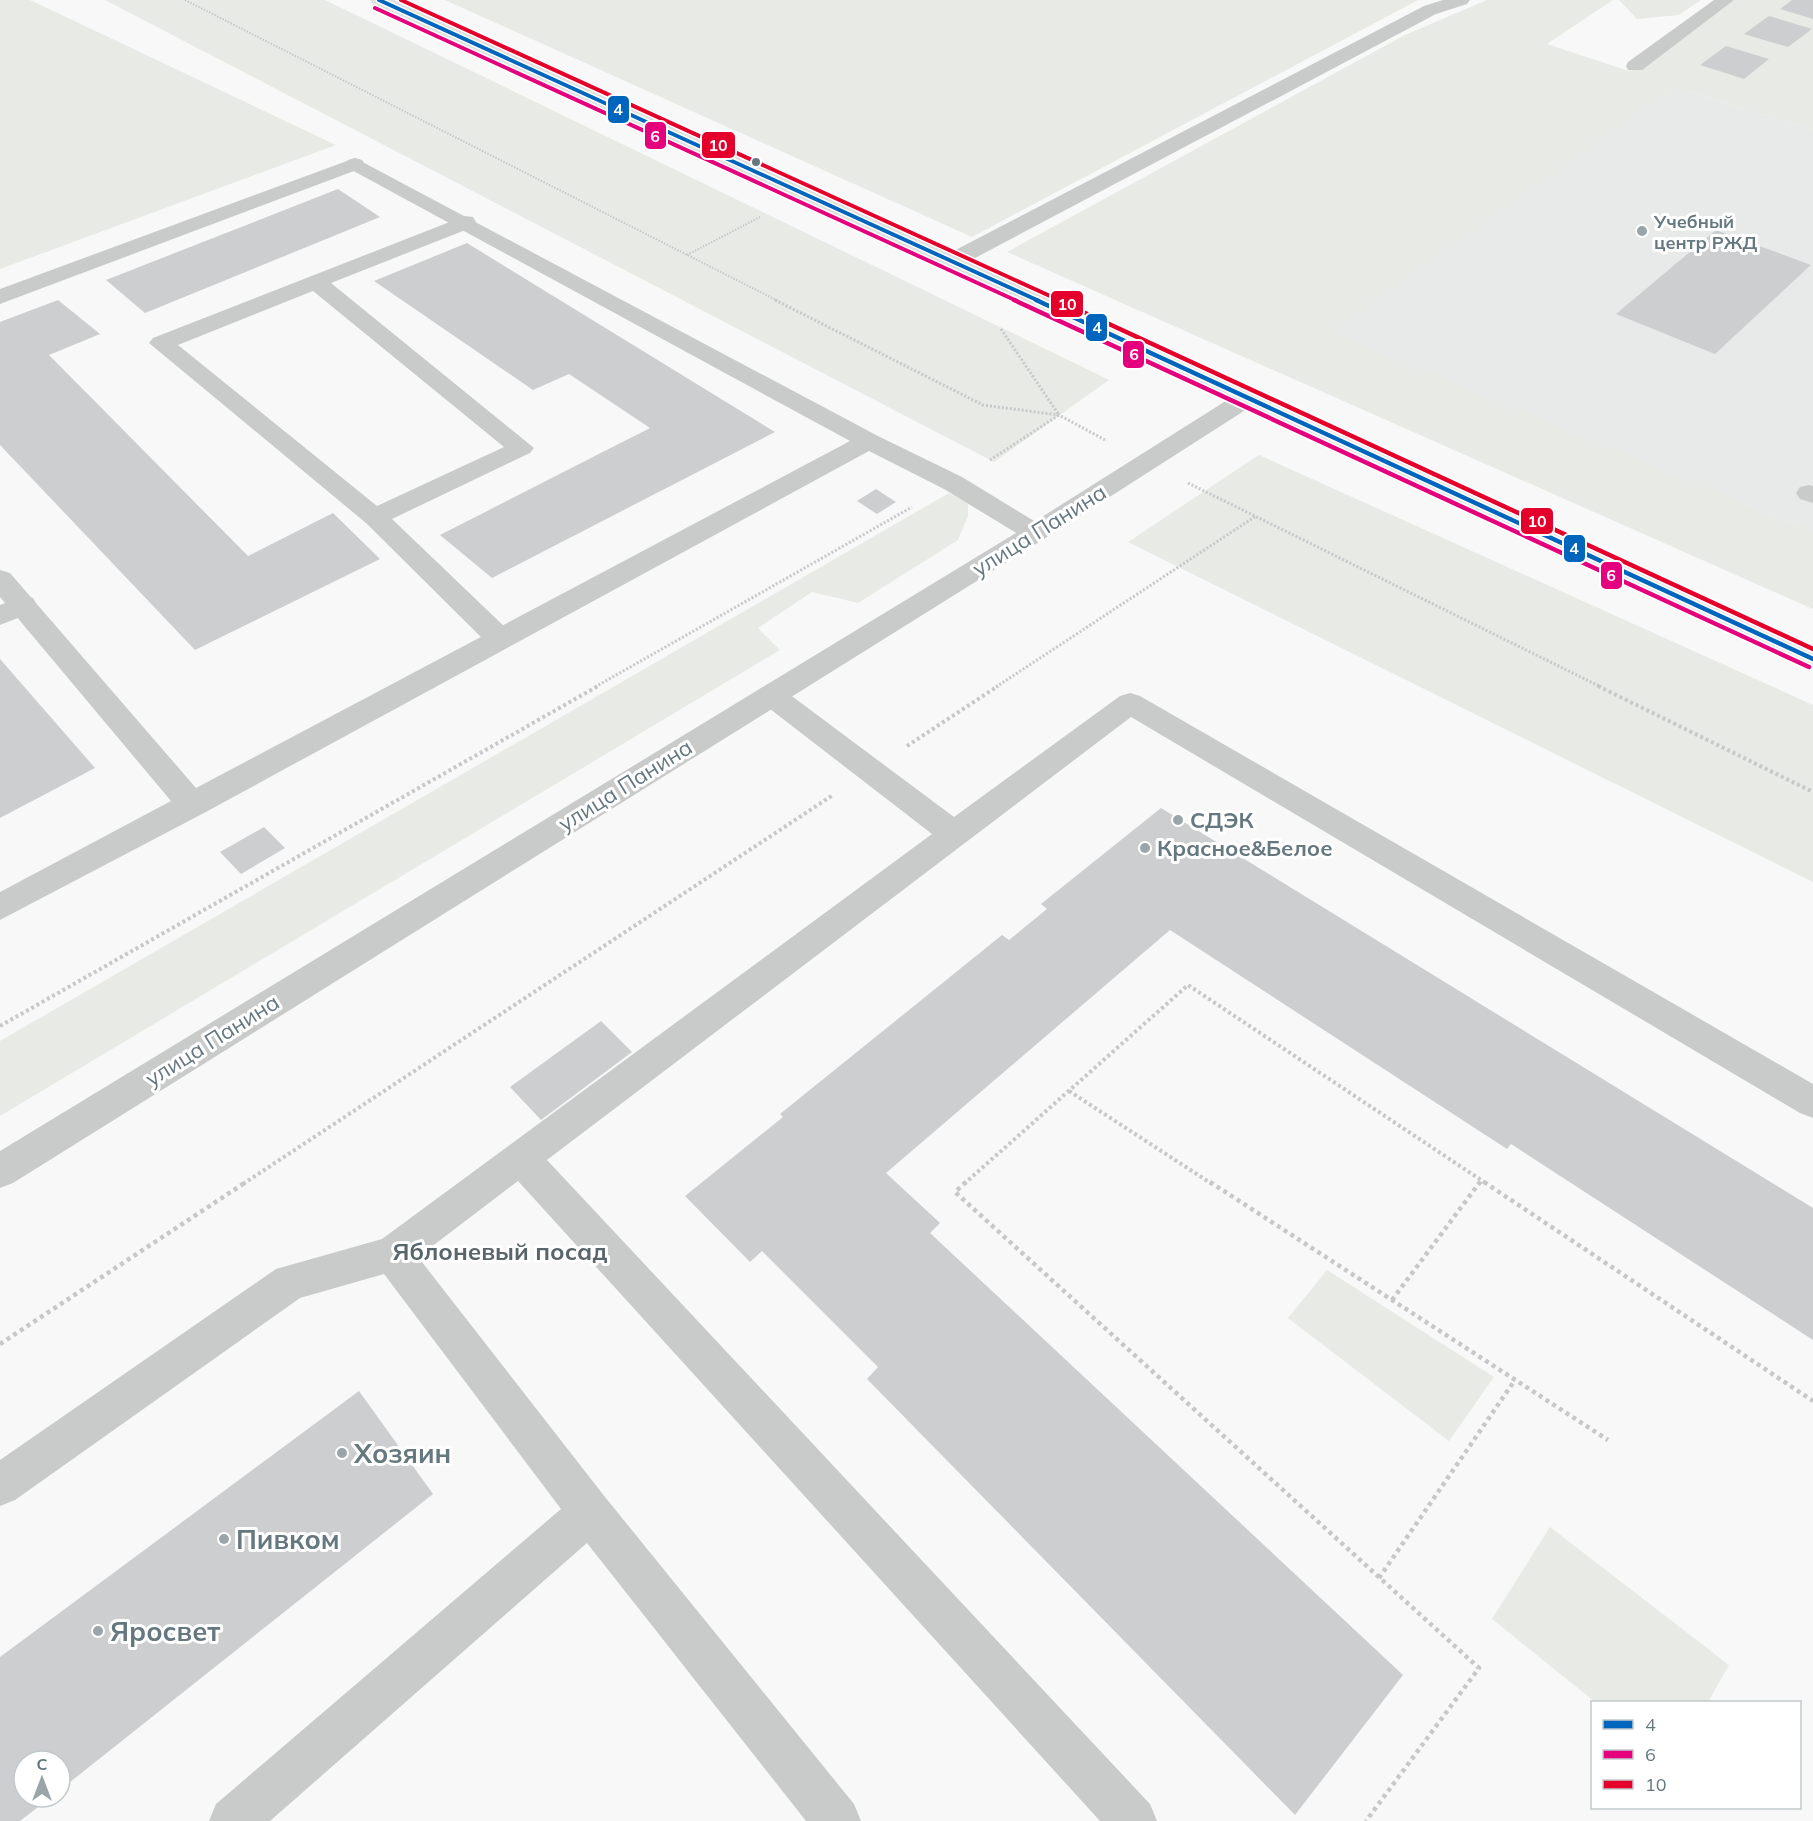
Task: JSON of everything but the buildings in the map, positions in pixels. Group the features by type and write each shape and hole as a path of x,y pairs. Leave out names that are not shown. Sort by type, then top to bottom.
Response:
{"main road":[{"path":"379,0 1249,397 1813,659"}],"street":[{"path":"952,261 1430,10 1461,0"},
{"path":"1635,66 1725,0"},
{"path":"0,297 355,164 869,441 953,483 1035,533"},
{"path":"465,222 161,343 375,518 498,638"},
{"path":"316,282 520,448 375,518"},
{"name":"улица Панина","path":"0,1171 1035,533 1249,397"},
{"path":"0,907 869,441"},
{"path":"0,579 11,611 193,805"},
{"path":"771,695 954,834"},
{"path":"0,1485 290,1282 392,1254 1130,703 1813,1102"},
{"path":"521,1158 1133,1821"},
{"path":"392,1254 590,1512 837,1821"},
{"path":"233,1821 590,1512"}],"path":[{"path":"0,1026 953,483 1059,415 983,405 185,0"},
{"path":"687,255 765,215"},
{"path":"0,1344 1256,516 1813,792"},
{"path":"1366,1821 1479,1668 955,1192 1188,985 1813,1401"},
{"path":"1069,1091 1608,1440"},
{"path":"1392,1300 1481,1181"},
{"path":"1379,1578 1515,1380"}],"shaded area":[{"path":"0,0 30,0 336,145 0,269"},
{"path":"105,0 325,0 1128,389 1109,380 994,462"},
{"path":"445,0 1418,0 972,237"},
{"path":"1487,0 1613,0 1547,44 1629,71 1723,0 1813,0 1813,130 1674,87 1330,332 1813,532 1813,609 1007,252 1405,35"},
{"path":"1619,0 1701,0 1679,15 1637,19"},
{"name":"Учебный центр РЖД","path":"1674,87 1813,130 1813,532 1329,332"},
{"path":"1259,455 1813,705 1813,882 1128,542"},
{"path":"949,493 968,503 968,516 958,540 858,603 812,592 758,628 780,650 0,1116 0,1041"},
{"path":"1327,1270 1494,1377 1449,1441 1288,1318"},
{"path":"1550,1527 1729,1665 1709,1701 1594,1701 1492,1619"}],"transit line":[{"name":"4","path":"379,0 1249,397 1813,659"},
{"name":"10","path":"401,0 1253,389 1813,649"},
{"name":"6","path":"375,8 1245,405 1809,667"}],"place":[{"name":"Учебный центр РЖД","path":"1642,231"},
{"name":"СДЭК","path":"1178,820"},
{"name":"Красное&Белое","path":"1145,848"},
{"name":"Хозяин","path":"342,1453"},
{"name":"Пивком","path":"224,1539"},
{"name":"Яросвет","path":"98,1631"}],"district":[{"name":"Яблоневый посад","path":"500,1251"}]}
